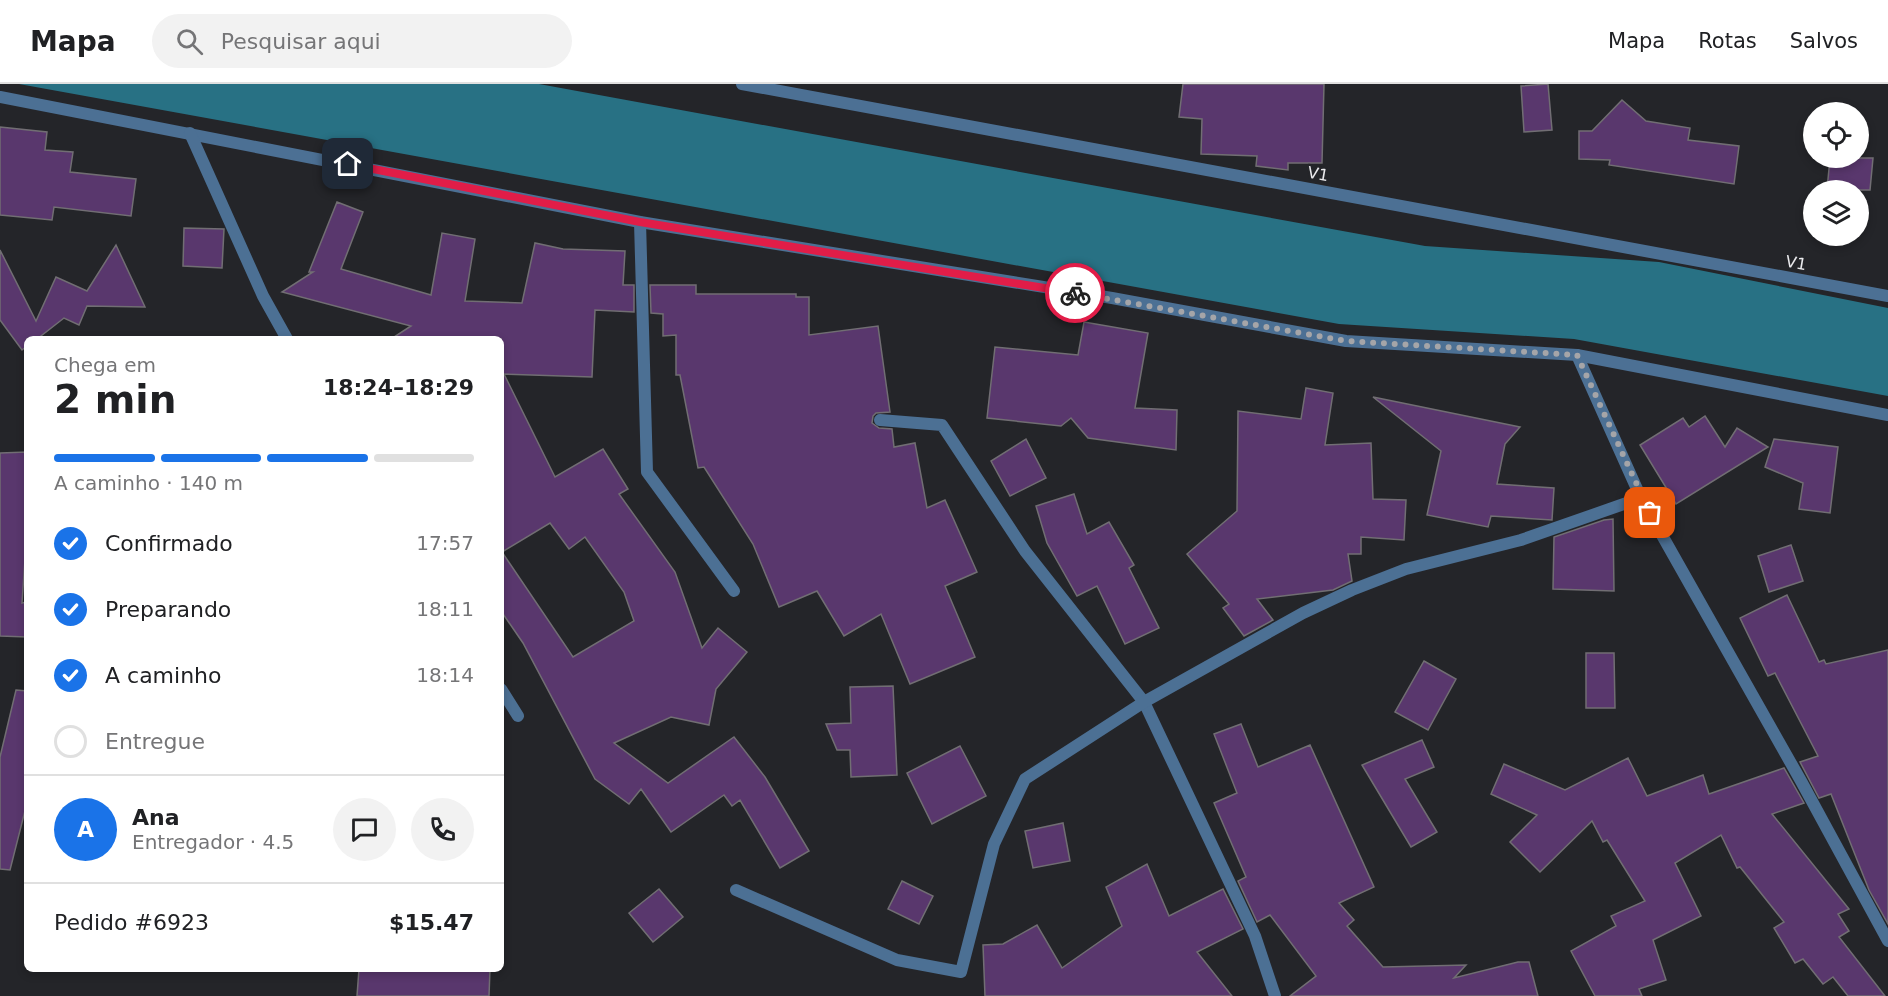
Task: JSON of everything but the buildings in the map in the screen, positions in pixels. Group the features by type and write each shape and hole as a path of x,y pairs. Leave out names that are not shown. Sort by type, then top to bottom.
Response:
{"street":[{"name":"V1","path":"742,84 1888,296"},
{"path":"0,97 640,222 1112,298 1346,341 1577,355 1888,415"},
{"path":"190,133 262,296 284,336"},
{"path":"640,222 647,472 734,591"},
{"path":"1577,355 1641,498 1807,791 1888,940"},
{"path":"880,420 942,425 1025,551 1144,702 1256,936 1275,996"},
{"path":"736,890 897,960 961,972 994,844 1025,779 1144,702 1205,670 1303,613 1352,590 1406,569 1521,540 1641,498"},
{"path":"504,694 518,716"}],"water":[{"path":"19,84 539,84 1425,246 1659,262 1888,308 1888,396 1574,339 1339,324"}],"way so far":[{"path":"1075,293 1346,341 1577,355 1641,498 1650,513"}],"route":[{"path":"348,164 640,222 1075,293"}]}
